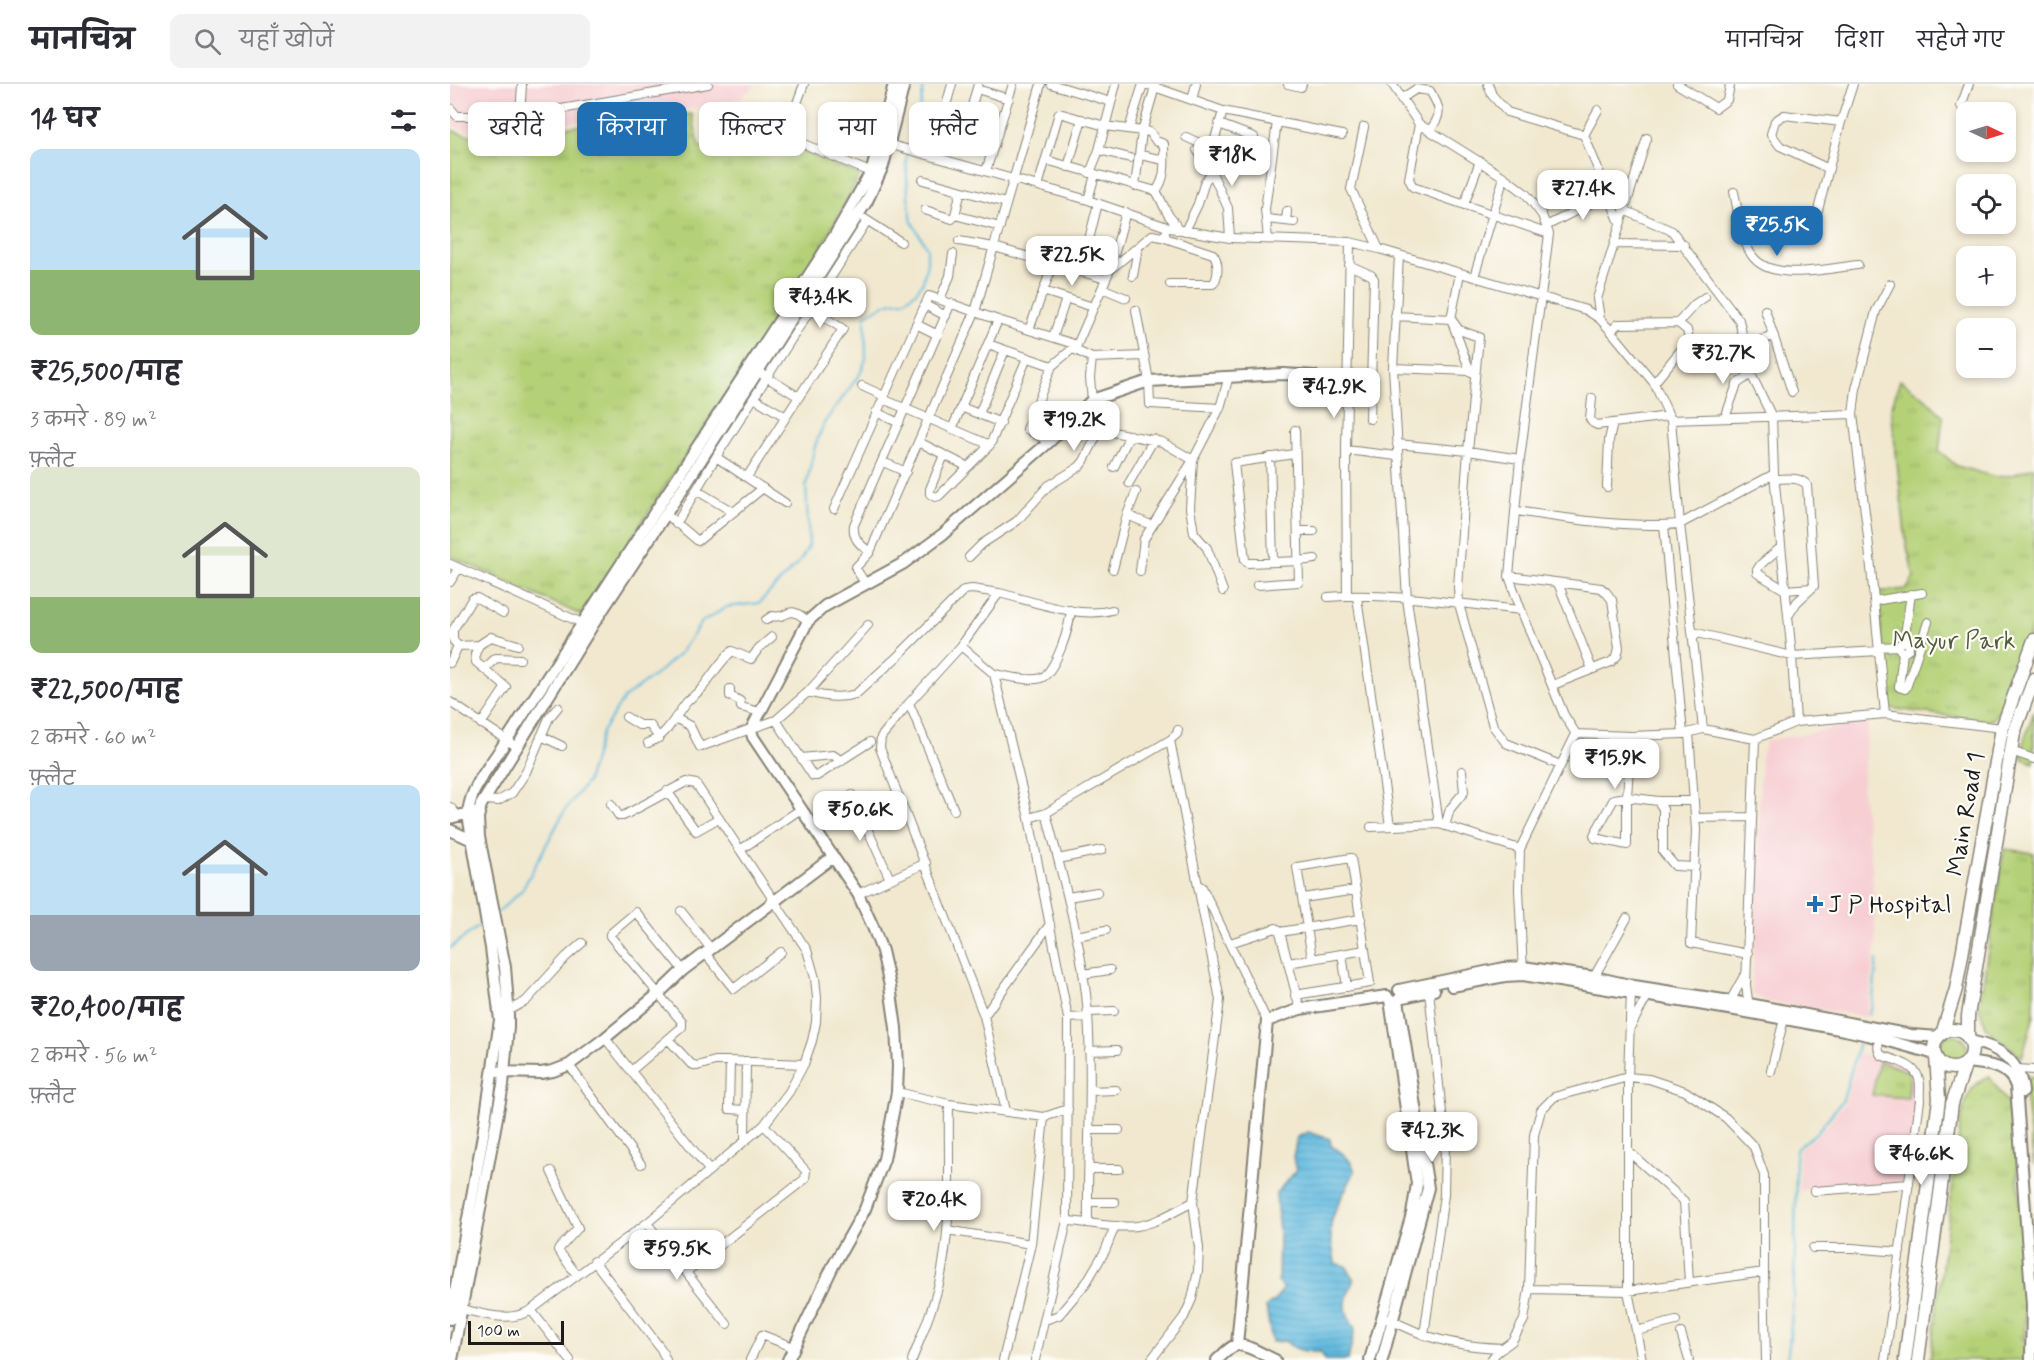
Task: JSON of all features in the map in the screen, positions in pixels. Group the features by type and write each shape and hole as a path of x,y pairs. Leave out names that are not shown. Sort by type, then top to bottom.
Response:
{"main road":[{"name":"Main Road 1","path":"1940,1036 1956,989 2002,728 2034,640"},
{"name":"Main Road 1","path":"1969,1040 1968,1016 2014,733 2034,679"},
{"path":"1905,1360 1939,1099 1934,1047 1940,1036 1957,1030 1965,1034 1972,1052 1952,1104 1918,1360"},
{"path":"1935,1056 1944,1066 1951,1068 1958,1068 1966,1063"}],"street":[{"path":"521,102 522,84"},
{"path":"565,108 708,84"},
{"path":"797,102 804,84"},
{"path":"816,274 870,172 894,84"},
{"path":"897,110 904,84"},
{"path":"947,102 952,84"},
{"path":"999,129 1013,84"},
{"path":"866,583 856,569 870,552 975,312 1041,84"},
{"path":"1051,84 1111,102"},
{"path":"1088,200 1116,84"},
{"path":"1192,100 1196,84"},
{"path":"1288,84 1301,87 1302,84"},
{"path":"1392,84 1419,124 1480,161 1526,194 1542,215 1547,230 1520,459 1509,576 1564,715 1576,734"},
{"path":"1488,84 1492,95 1507,112 1584,135"},
{"path":"1677,84 1716,108 1727,100 1731,86 1729,84"},
{"path":"1811,237 1853,84"},
{"path":"1963,102 1969,84"},
{"path":"1149,85 1223,111 1342,135"},
{"path":"1129,129 1149,85"},
{"path":"1135,186 1149,85"},
{"path":"973,102 978,86 1009,99"},
{"path":"1401,99 1416,89 1430,91 1437,102 1440,113 1438,121 1430,130"},
{"path":"450,108 457,116 468,116"},
{"path":"1584,135 1598,110"},
{"path":"1186,138 1212,149 1223,111"},
{"path":"1038,186 1059,113 1105,126 1150,132 1156,141 1164,144 1165,173 1162,184 1156,192"},
{"path":"1829,169 1780,146 1771,134 1775,121 1784,116 1841,122"},
{"path":"1068,167 1082,119"},
{"path":"1268,239 1265,209 1277,122"},
{"path":"1220,124 1254,137"},
{"path":"1419,124 1409,179 1413,187 1547,230 1609,194"},
{"path":"1364,127 1352,189 1379,249"},
{"path":"1584,135 1620,223"},
{"path":"1600,319 1597,299 1647,138"},
{"path":"806,145 870,172"},
{"path":"897,146 1088,200 1178,230 1230,238 1350,242 1379,249 1586,310 1600,319 1654,383 1670,418 1703,729"},
{"path":"1099,150 1130,158"},
{"path":"1197,150 1209,166 1228,208 1230,238"},
{"path":"1140,154 1164,160"},
{"path":"461,813 582,623 758,372 811,309 863,218 885,156"},
{"path":"986,171 991,156"},
{"path":"1046,160 1156,192 1178,230"},
{"path":"1464,205 1480,161"},
{"path":"1162,237 1178,230 1198,204 1205,181 1211,174"},
{"path":"1474,277 1504,177"},
{"path":"923,180 1006,203"},
{"path":"925,210 952,219 961,191"},
{"path":"1734,192 1746,244 1754,258 1763,266 1790,272 1858,265"},
{"path":"1081,272 1098,203"},
{"path":"1624,210 1672,231 1739,320 1751,374 1772,417 1774,477 1792,656 1796,723"},
{"path":"1267,219 1290,221 1287,211"},
{"path":"1049,442 1027,429 1052,366 1075,347 1102,288 1110,270 1125,212"},
{"path":"955,215 1000,227"},
{"path":"863,218 902,242"},
{"path":"676,524 754,398 760,358 816,274 863,218"},
{"path":"1110,270 1152,235 1213,254 1216,260 1217,278 1213,284 1170,284"},
{"path":"959,241 994,247 1106,279"},
{"path":"1347,596 1346,450 1350,242"},
{"path":"1614,244 1684,244"},
{"path":"1133,276 1138,248"},
{"path":"940,299 950,276 953,254"},
{"path":"1399,256 1393,368 1407,599 1442,825"},
{"path":"1029,330 1053,264"},
{"path":"1349,265 1371,275 1374,279 1370,419"},
{"path":"1460,273 1451,319 1473,373"},
{"path":"1885,714 1853,414 1856,389 1876,311 1890,284"},
{"path":"1102,288 1126,298"},
{"path":"1043,291 1093,307"},
{"path":"834,509 929,296 1053,337 1092,358 1144,356"},
{"path":"1678,323 1695,304 1705,297"},
{"path":"1053,337 1066,299"},
{"path":"1586,310 1597,299"},
{"path":"870,552 861,545 853,532 854,525 951,303"},
{"path":"925,305 946,316"},
{"path":"747,477 843,329 811,309"},
{"path":"1136,310 1149,381 1149,402 1152,405 1220,408"},
{"path":"1765,310 1792,392"},
{"path":"1395,316 1451,319"},
{"path":"1451,319 1459,330 1479,337 1473,373 1458,587 1459,604 1493,726 1506,744 1560,765"},
{"path":"952,429 998,320"},
{"path":"1611,331 1618,324 1678,323 1687,330 1689,340 1654,383"},
{"path":"916,324 938,335"},
{"path":"1745,345 1774,336"},
{"path":"988,344 1052,366"},
{"path":"979,414 1005,350"},
{"path":"944,455 930,489 930,494 935,497 939,496 990,445 1027,358"},
{"path":"1092,358 1090,378 1092,400"},
{"path":"1393,368 1473,373"},
{"path":"758,372 799,397"},
{"path":"461,813 485,800 592,626 758,372"},
{"path":"788,1360 833,1266 865,1209 884,1159 897,1092 898,1066 896,1028 882,951 858,894 753,737 751,730 808,621 825,606 904,563 943,534 1049,442 1092,400 1149,381 1284,374 1314,376"},
{"path":"1725,418 1737,384 1751,374"},
{"path":"1140,571 1144,539 1193,460 1220,408 1229,376"},
{"path":"862,386 905,409 990,445"},
{"path":"754,398 786,417"},
{"path":"1592,398 1590,419 1593,423 1670,418 1853,414"},
{"path":"961,407 1001,423"},
{"path":"876,412 899,423"},
{"path":"1607,487 1609,440 1613,423"},
{"path":"969,556 982,544 1017,521 1048,486 1079,467 1099,432 1103,430 1154,440 1171,446 1193,460"},
{"path":"1257,585 1299,582 1294,430"},
{"path":"1114,466 1130,435"},
{"path":"1129,483 1154,440"},
{"path":"919,442 968,467"},
{"path":"1397,444 1520,459"},
{"path":"1346,450 1397,456"},
{"path":"1294,454 1235,462 1233,465 1245,560 1248,563 1315,559"},
{"path":"716,457 785,503"},
{"path":"1270,457 1273,562"},
{"path":"1193,460 1190,508 1194,533 1207,548 1223,591"},
{"path":"883,462 906,472"},
{"path":"1516,512 1591,521 1680,524 1774,477 1803,481 1807,486 1815,582 1788,616"},
{"path":"666,514 698,541 763,488"},
{"path":"696,490 733,512"},
{"path":"1113,569 1126,515 1136,492"},
{"path":"1126,515 1151,525"},
{"path":"1664,525 1694,801 1695,867 1691,943 1748,954"},
{"path":"1298,531 1314,531"},
{"path":"1781,547 1761,564 1757,573 1785,590 1812,588"},
{"path":"450,564 582,623"},
{"path":"450,582 459,568"},
{"path":"1509,576 1601,588 1612,600 1619,648 1617,656 1611,662 1553,685"},
{"path":"1557,583 1592,669"},
{"path":"808,692 841,697 856,694 898,657 964,590 999,593 1070,610 1095,613 1112,610"},
{"path":"999,593 962,646 881,737 880,748 984,1016 1006,1111"},
{"path":"1874,601 1922,593"},
{"path":"1911,594 1899,687 1906,688 1928,622"},
{"path":"1328,597 1407,599 1521,610"},
{"path":"1357,597 1390,826"},
{"path":"458,646 453,640 453,630 471,599 477,598 503,614"},
{"path":"962,646 994,674 1041,679 1052,669 1071,620 1070,610"},
{"path":"766,620 772,616 778,617 793,612 808,621"},
{"path":"675,718 690,726 700,747 776,720 808,692 868,625"},
{"path":"1693,632 1792,656 1904,647 1920,648"},
{"path":"648,743 665,732 688,701 701,689 732,651 751,659 772,636"},
{"path":"458,646 478,645 491,637 518,645"},
{"path":"478,645 476,662 506,687 481,724"},
{"path":"450,663 458,646"},
{"path":"484,668 496,658 520,659"},
{"path":"994,674 1029,818 1068,1018 1067,1221 1035,1360"},
{"path":"730,689 730,696 740,702 741,707 760,712"},
{"path":"450,702 517,747"},
{"path":"909,703 954,810"},
{"path":"485,800 498,801 512,793 526,772 549,718 558,706"},
{"path":"1576,734 1631,736 1686,734 1703,729 1755,739 1796,723 1885,714 2002,728"},
{"path":"626,717 639,725 650,724 659,738"},
{"path":"776,720 811,773 817,776 870,742"},
{"path":"1029,818 1046,813 1170,740 1178,730"},
{"path":"1523,971 1520,849 1576,734"},
{"path":"541,736 562,746"},
{"path":"1631,736 1627,798 1627,845 1595,838 1594,835 1614,799 1627,798 1694,801"},
{"path":"1749,1008 1746,990 1755,739"},
{"path":"1151,1360 1184,1317 1192,1299 1199,1259 1193,1202 1220,1000 1170,740"},
{"path":"2011,751 2034,759"},
{"path":"801,758 833,754 842,761"},
{"path":"1442,825 1450,809 1464,792 1462,771"},
{"path":"458,1308 497,1317 515,1317 531,1310 647,1223 764,1125 789,1092 804,1064 812,1041 817,998 815,978 807,950 696,784 686,782 623,816 619,816 611,804"},
{"path":"667,791 696,831 719,818"},
{"path":"852,795 890,879"},
{"path":"1658,801 1663,809 1663,852 1675,866 1695,867"},
{"path":"740,850 801,809"},
{"path":"461,813 472,840 489,906"},
{"path":"461,813 479,837 496,945 500,1011 499,1072"},
{"path":"1046,813 1077,936 1088,1014 1090,1091 1088,1222"},
{"path":"1695,818 1752,817"},
{"path":"1371,827 1442,825 1520,849"},
{"path":"450,830 472,840"},
{"path":"1058,859 1102,850"},
{"path":"499,1072 541,1073 568,1065 605,1038 683,970 833,857"},
{"path":"1295,995 1370,983 1351,858 1297,867 1312,958"},
{"path":"858,894 926,863"},
{"path":"1198,879 1267,1021 1237,1345"},
{"path":"1302,898 1356,890"},
{"path":"1068,897 1097,892"},
{"path":"681,911 734,989 781,952"},
{"path":"631,1071 682,1027 682,1022 610,934 636,912 683,970"},
{"path":"1594,977 1627,918"},
{"path":"1280,932 1361,920"},
{"path":"984,1016 1050,924"},
{"path":"1230,943 1276,928 1280,932 1299,1009"},
{"path":"1077,936 1106,930"},
{"path":"508,1011 526,1001 560,963 582,943"},
{"path":"452,1360 458,1308 508,1011 505,967 496,945"},
{"path":"1288,963 1365,950"},
{"path":"1342,954 1347,987"},
{"path":"1395,997 1504,968 1648,995 1749,1008 1881,1034 1935,1056"},
{"path":"1083,974 1110,969"},
{"path":"1728,1005 1747,969"},
{"path":"1267,1021 1299,1009 1395,997 1523,971 1594,977 1728,1005"},
{"path":"1424,1335 1444,1195 1445,1141 1429,991"},
{"path":"1631,992 1628,1077 1628,1291 1642,1360"},
{"path":"1631,1027 1648,995"},
{"path":"1370,1360 1412,1214 1417,1184 1395,997"},
{"path":"1382,1360 1428,1188 1395,997"},
{"path":"1749,1008 1784,1019 1881,1034 1940,1036"},
{"path":"1068,1018 1114,1011"},
{"path":"1771,1071 1784,1019"},
{"path":"1881,1034 1878,1046 1881,1055 1910,1067 1919,1079 1920,1100 1885,1360"},
{"path":"605,1038 709,1170"},
{"path":"668,1039 695,1066 730,1060 804,1064"},
{"path":"1969,1040 1986,1044 1999,1051 2017,1069 2021,1078 2034,1241"},
{"path":"1089,1051 1117,1050"},
{"path":"730,1060 729,1108 745,1110"},
{"path":"745,1140 746,1061"},
{"path":"1966,1063 2002,1068 2013,1079 2016,1086 2032,1305 2031,1360"},
{"path":"568,1065 641,1164"},
{"path":"2017,1069 2034,1070"},
{"path":"1491,1360 1512,1341 1524,1320 1529,1289 1534,1135 1541,1110 1554,1097 1628,1077 1649,1079 1685,1091 1726,1118 1754,1147 1764,1175 1766,1360"},
{"path":"1090,1091 1116,1090"},
{"path":"897,1092 949,1104 1044,1117 1068,1109"},
{"path":"912,1360 937,1292 943,1266 947,1230 949,1104"},
{"path":"1003,1360 1031,1244 1044,1117"},
{"path":"686,1272 805,1179 806,1171 764,1125"},
{"path":"1089,1130 1119,1130"},
{"path":"1628,1151 1684,1201 1689,1282"},
{"path":"1089,1169 1119,1169"},
{"path":"550,1171 578,1228 558,1250 577,1275"},
{"path":"1814,1191 1909,1184"},
{"path":"1088,1202 1115,1202"},
{"path":"1067,1221 1137,1226 1156,1221 1193,1202"},
{"path":"647,1223 726,1324"},
{"path":"1045,1320 1059,1315 1086,1284 1105,1251 1115,1226"},
{"path":"947,1230 1031,1244"},
{"path":"1812,1248 1900,1252"},
{"path":"594,1261 661,1349 666,1360"},
{"path":"1529,1289 1628,1291 1764,1272"},
{"path":"450,1319 458,1308"},
{"path":"531,1310 570,1360"},
{"path":"1382,1317 1424,1335 1478,1347 1503,1348"},
{"path":"1636,1331 1676,1321"},
{"path":"1681,1333 1689,1360"},
{"path":"750,1360 762,1335 793,1347"},
{"path":"1217,1360 1237,1345 1275,1360"}],"shaded area":[{"path":"450,84 757,84 740,98 722,102 699,102 699,107 687,109 687,102 577,102 577,121 565,123 565,102 468,102 468,131 450,125"},
{"name":"J P Hospital","path":"1868,722 1862,790 1872,867 1876,941 1867,1017 1766,1001 1752,994 1761,757 1766,741"},
{"path":"1858,1054 1878,1056 1908,1068 1916,1079 1918,1099 1907,1182 1799,1190 1799,1150 1819,1134 1845,1103"}],"green space":[{"path":"692,114 699,156 806,156 806,153 860,175 820,250 581,615 450,556 450,130 468,135 468,156 565,156 565,127 577,126 577,156 687,156 687,115"},
{"name":"Mayur Park","path":"1900,380 1925,398 1943,416 1939,451 1957,466 1996,477 2012,475 2034,467 2034,622 2006,700 1993,719 1985,721 1890,708 1877,592 1907,589 1914,577 1906,542 1891,409"},
{"path":"2034,711 2034,763 2022,759 2021,750"},
{"path":"2004,849 2034,853 2034,1015 2022,1057 1987,1029 1979,1008"},
{"path":"1953,1035 1963,1039 1967,1049 1963,1059 1953,1063 1943,1059 1939,1049 1943,1039"},
{"path":"1879,1061 1910,1072 1908,1098 1872,1095"},
{"path":"1989,1076 2013,1111 2026,1280 2024,1360 1930,1360 1961,1119 1969,1093"},
{"path":"2023,1076 2034,1077 2034,1165"}],"water":[{"path":"1308,1132 1330,1139 1331,1146 1346,1156 1355,1171 1335,1210 1331,1224 1335,1263 1346,1266 1354,1279 1346,1299 1346,1310 1355,1329 1348,1360 1325,1360 1321,1352 1302,1351 1285,1341 1272,1342 1266,1307 1284,1288 1278,1282 1279,1233 1276,1193 1296,1171 1293,1157 1297,1137"}],"waterway":[{"path":"498,912 522,890 565,810 587,782 602,732 624,698 680,653 702,622 727,607 759,603 801,560 809,545 806,486 815,446 824,423 860,374 866,359 865,316 888,303 904,301 916,292 923,282 927,248 912,222 906,158 921,104 924,84"},
{"path":"450,948 483,923"},
{"path":"1869,1015 1872,1007 1877,960"},
{"path":"1787,1360 1794,1281 1796,1149 1816,1133 1843,1100 1859,1042"}],"place":[{"name":"J P Hospital","path":"1815,904"}]}
